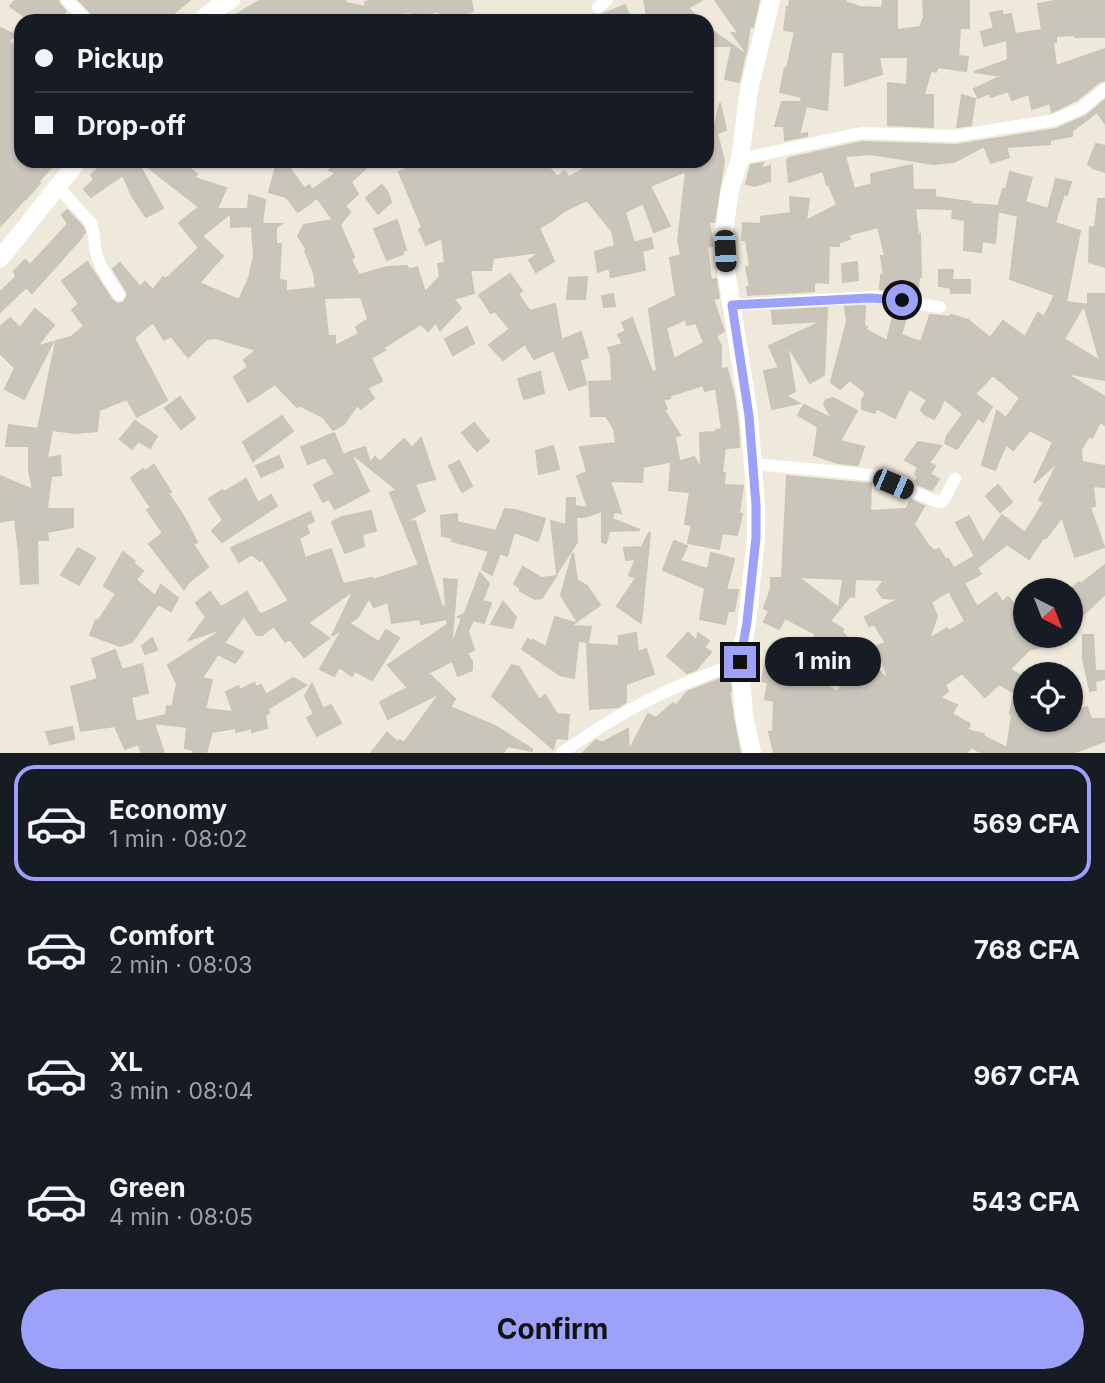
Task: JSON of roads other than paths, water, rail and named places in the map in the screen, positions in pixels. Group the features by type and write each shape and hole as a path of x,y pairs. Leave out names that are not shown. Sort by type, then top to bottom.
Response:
{"street":[{"path":"67,0 80,14"},
{"path":"209,14 231,0"},
{"path":"752,753 744,716 740,662 756,538 756,505 749,416 726,270 724,232 730,190 740,159 749,90 771,0"},
{"path":"740,159 861,132 954,136 1055,120 1082,108 1105,89"},
{"path":"0,259 73,168"},
{"path":"58,187 90,222 99,264 120,295"},
{"path":"732,305 888,298 940,307"},
{"path":"753,464 873,475 938,502 943,501 955,479"},
{"path":"562,753 615,719 674,688 740,662"}]}
